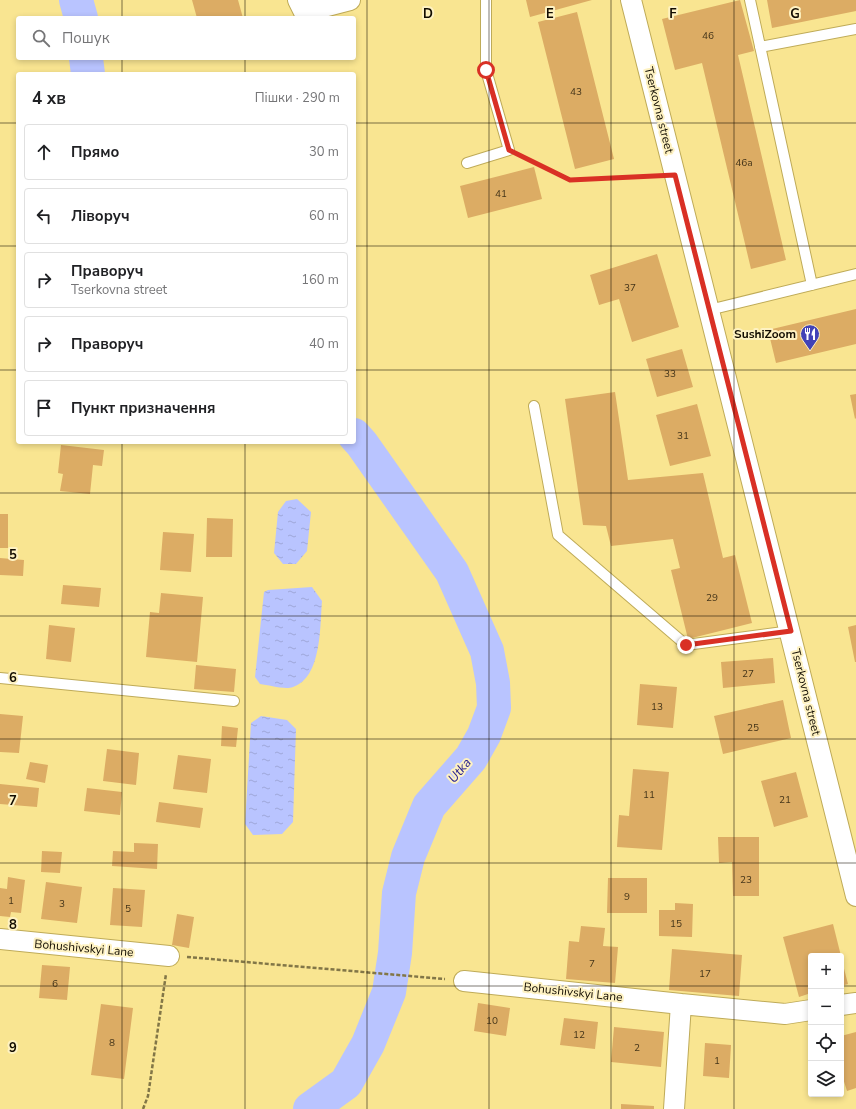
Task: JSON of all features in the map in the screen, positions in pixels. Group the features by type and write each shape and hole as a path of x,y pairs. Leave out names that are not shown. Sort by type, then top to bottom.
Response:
{"street":[{"path":"298,0 304,12 350,0"},
{"name":"Tserkovna street","path":"631,0 791,631 856,896"},
{"name":"Bohushivskyi Lane","path":"0,939 168,956"},
{"name":"Bohushivskyi Lane","path":"464,981 785,1014 808,1010"},
{"path":"844,1005 856,1003"},
{"path":"674,1109 681,1004"}],"lane":[{"path":"467,163 509,150 486,70 486,0"},
{"path":"750,0 812,285"},
{"path":"760,47 856,29"},
{"path":"709,310 856,274"},
{"path":"534,406 558,535 686,645 791,631"},
{"path":"0,678 234,702"}],"path":[{"path":"509,150 570,180 675,175"},
{"path":"143,1109 148,1096 168,956 464,981"}],"water":[{"path":"297,499 311,512 307,551 296,564 283,564 274,553 278,512 286,501"},
{"path":"312,587 322,601 318,650 309,673 302,682 290,688 260,684 255,677 264,592 268,590"},
{"path":"261,716 287,720 296,729 293,822 282,834 253,835 245,824 251,723"}],"building":[{"path":"192,0 238,0 242,16 196,16"},
{"path":"526,0 592,0 530,17"},
{"path":"740,0 754,51 738,55 786,260 751,269 702,63 675,70 662,19"},
{"path":"767,0 856,0 856,11 772,28"},
{"path":"577,12 614,159 575,169 538,22"},
{"path":"534,167 542,199 468,218 460,186"},
{"path":"657,254 679,327 632,342 619,299 599,305 590,275"},
{"path":"856,309 856,344 776,363 768,330"},
{"path":"682,349 693,387 657,397 646,359"},
{"path":"615,392 628,480 703,473 723,558 735,555 752,623 688,639 671,570 680,568 673,539 611,546 606,526 583,525 565,399"},
{"path":"856,394 856,418 855,419 850,395"},
{"path":"697,404 711,456 670,466 656,415"},
{"path":"61,445 104,450 102,466 93,465 90,494 60,491 63,474 58,473"},
{"path":"0,514 8,514 8,548 0,548"},
{"path":"207,518 233,519 232,557 206,557"},
{"path":"163,532 194,534 191,572 160,570"},
{"path":"0,558 24,560 23,576 0,575"},
{"path":"63,585 101,588 99,607 61,604"},
{"path":"161,593 203,597 197,662 146,657 150,612 159,613"},
{"path":"49,625 75,628 71,662 46,659"},
{"path":"856,625 856,662 855,662 848,627"},
{"path":"773,658 775,683 723,688 721,662"},
{"path":"196,665 236,669 234,692 194,689"},
{"path":"640,684 677,687 673,728 637,725"},
{"path":"783,700 791,738 723,754 714,716"},
{"path":"0,714 23,716 19,753 0,752"},
{"path":"222,726 238,728 236,747 221,746"},
{"path":"107,749 139,753 136,785 103,781"},
{"path":"178,755 211,759 207,793 173,789"},
{"path":"30,762 48,765 45,783 26,779"},
{"path":"633,769 669,772 662,850 617,847 619,815 629,816"},
{"path":"796,772 808,817 774,827 761,781"},
{"path":"0,784 39,788 37,807 0,804"},
{"path":"87,788 122,792 120,815 84,811"},
{"path":"159,802 203,808 200,828 156,822"},
{"path":"718,837 759,837 759,896 733,896 732,862 719,863"},
{"path":"134,843 158,844 157,869 112,866 113,851 134,852"},
{"path":"42,851 62,852 60,873 41,872"},
{"path":"8,877 25,880 21,913 11,912 10,917 0,916 0,888 7,889"},
{"path":"608,878 647,878 647,913 607,913"},
{"path":"46,882 82,887 77,923 41,919"},
{"path":"113,888 145,890 142,927 110,925"},
{"path":"675,903 693,904 692,937 659,936 659,910 675,910"},
{"path":"177,914 194,917 189,948 172,945"},
{"path":"833,924 840,953 808,953 808,994 799,997 783,937"},
{"path":"581,926 605,928 603,946 618,947 615,983 566,979 569,941 579,942"},
{"path":"672,949 742,955 739,996 669,990"},
{"path":"42,965 70,967 67,1000 39,998"},
{"path":"844,969 848,984 844,985"},
{"path":"478,1003 510,1008 506,1036 474,1031"},
{"path":"101,1004 133,1008 124,1079 91,1075"},
{"path":"564,1018 598,1022 595,1049 560,1045"},
{"path":"614,1027 664,1032 661,1067 611,1062"},
{"path":"856,1032 856,1088 847,1091 844,1082 844,1035"},
{"path":"705,1043 731,1045 729,1078 703,1076"},
{"path":"621,1104 654,1106 654,1109 621,1109"}],"waterway":[{"name":"Utka","path":"76,0 80,16"},
{"name":"Utka","path":"86,60 88,72"},
{"name":"Utka","path":"310,1109 346,1083 368,1044 389,992 395,953 399,893 408,857 429,806 471,758 484,735 494,708 493,683 487,651 452,572 356,437"}],"place":[{"name":"SushiZoom","path":"810,351"}],"route":[{"path":"486,70 509,150 570,180 675,175 791,631 686,645"}]}
